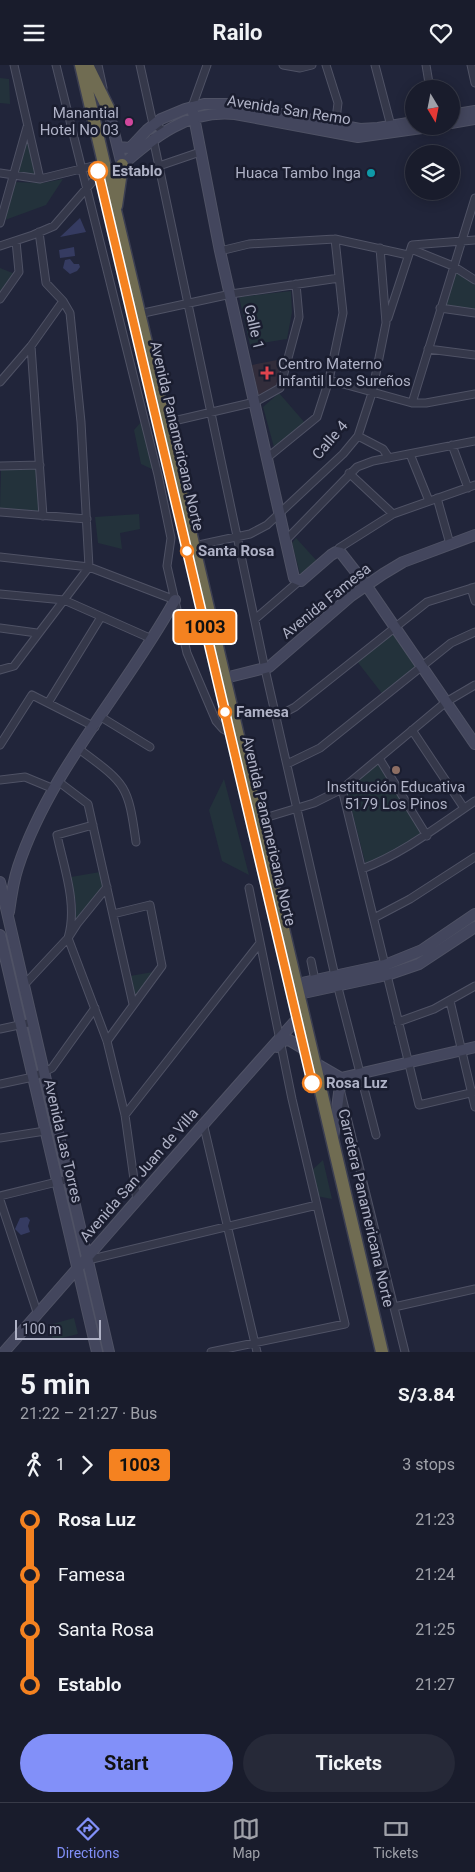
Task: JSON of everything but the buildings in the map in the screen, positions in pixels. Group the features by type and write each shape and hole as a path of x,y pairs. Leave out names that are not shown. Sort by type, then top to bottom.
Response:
{"highway":[{"name":"Avenida Panamericana Norte","path":"74,65 304,1049"},
{"name":"Avenida Panamericana Norte","path":"81,65 298,989"},
{"path":"86,65 108,108"},
{"path":"115,208 119,195 122,165"},
{"name":"Carretera Panamericana Norte","path":"298,989 382,1352"},
{"name":"Carretera Panamericana Norte","path":"304,1049 374,1352"}],"street":[{"path":"14,65 40,179"},
{"path":"56,65 88,188 164,503 171,538 168,566 187,653 216,721 223,729 229,732"},
{"path":"98,65 122,165"},
{"path":"140,65 153,124 164,131"},
{"path":"192,107 207,65"},
{"path":"286,65 300,68 312,65"},
{"path":"326,65 338,103 335,128"},
{"path":"375,65 391,126"},
{"path":"426,65 428,80"},
{"path":"471,65 475,83"},
{"name":"Avenida San Remo","path":"118,147 130,148 153,124 192,107 227,104 367,137 405,131"},
{"name":"Calle 1","path":"192,107 220,251 268,457 293,575 298,582"},
{"path":"460,114 475,111"},
{"name":"Avenida San Remo","path":"122,165 164,131 193,119 225,113 335,128 368,129 405,124"},
{"path":"460,122 475,119"},
{"path":"0,223 28,126"},
{"path":"153,138 296,808 376,1135"},
{"path":"159,167 200,152"},
{"path":"0,173 40,179 83,168 98,170 88,188 61,219 39,233 0,246"},
{"path":"412,403 460,241 475,198"},
{"path":"0,670 6,670 14,666 37,633 89,567 87,519 70,313 63,301 46,283 39,233"},
{"path":"220,251 248,244 335,239 409,252 453,266 475,280"},
{"path":"268,457 317,417 329,380 343,313 335,239"},
{"path":"386,323 412,245 475,240"},
{"path":"0,299 19,272 16,241"},
{"name":"Calle 4","path":"194,545 238,537 259,530 343,454 358,436 372,393 386,323 380,248"},
{"path":"140,314 231,294 340,278"},
{"path":"165,423 255,403 280,388 299,317 296,283"},
{"path":"0,382 31,346 63,301"},
{"path":"440,308 475,313"},
{"path":"31,346 43,516"},
{"path":"428,349 475,355"},
{"path":"329,380 412,403 426,403 475,394"},
{"path":"358,436 383,449 389,458"},
{"path":"286,540 349,473 364,464 475,441"},
{"path":"255,619 298,582 338,552 339,548 365,531 393,515 472,487 452,445"},
{"path":"410,454 429,501"},
{"path":"0,466 40,465"},
{"path":"349,473 393,515"},
{"path":"437,498 450,544"},
{"path":"0,512 87,519"},
{"name":"Avenida Famesa","path":"225,678 265,669 366,585 403,562 475,535"},
{"path":"338,552 348,561 366,585 475,744"},
{"path":"0,557 89,567 175,600"},
{"path":"276,717 295,707 427,602 473,587 475,601"},
{"path":"0,594 64,600 152,639"},
{"path":"0,937 8,916 18,868 56,785 152,639 175,600"},
{"path":"48,703 101,617"},
{"path":"0,628 37,633"},
{"path":"287,764 320,748 451,643 475,632"},
{"path":"258,819 331,796 342,789 446,702 475,685"},
{"path":"0,745 32,695 95,727"},
{"path":"101,717 150,747"},
{"path":"412,730 464,808"},
{"path":"80,749 113,774 122,784 131,809 136,842"},
{"path":"378,758 427,835"},
{"path":"0,779 25,777 56,785 86,800 133,1004"},
{"path":"342,789 418,1105 473,1092"},
{"path":"362,869 388,859 427,835 475,801"},
{"path":"93,825 57,833 72,908 72,928 68,938 108,1041 125,1115 138,1201"},
{"path":"374,919 410,899 475,857"},
{"name":"Avenida Las Torres","path":"0,882 89,1260 108,1352"},
{"path":"24,985 68,938 107,887"},
{"path":"211,1352 345,1324 280,1041 249,888"},
{"path":"108,1041 162,966 150,905 113,914"},
{"path":"386,970 422,950 475,914"},
{"path":"298,989 386,970 433,957 475,927"},
{"name":"Avenida Las Torres","path":"0,937 97,1352"},
{"path":"125,1115 260,943"},
{"path":"311,961 315,980"},
{"path":"298,989 315,980 337,981"},
{"path":"398,1022 450,1001 475,986"},
{"path":"450,1001 475,1107"},
{"path":"0,1084 33,1077 45,1073 52,1068 95,1008"},
{"name":"Avenida San Juan de Villa","path":"4,1352 89,1260 203,1126 298,1019"},
{"path":"0,1029 33,1022"},
{"path":"280,1041 289,1040 304,1049"},
{"path":"340,1082 361,1073 475,1047"},
{"path":"315,1063 340,1082 405,1352"},
{"path":"333,1138 340,1082"},
{"path":"203,1126 257,1352"},
{"path":"0,1138 45,1131"},
{"path":"39,1316 0,1198 69,1179"},
{"path":"89,1260 317,1205"},
{"path":"394,1307 475,1289"},
{"name":"Avenida San Juan de Villa","path":"10,1352 39,1316"}],"shaded area":[{"path":"0,78 9,79 10,104 0,103"},
{"path":"25,141 28,141 36,175 17,175"},
{"path":"63,179 46,205 5,220 13,182 43,183"},
{"path":"0,268 15,274 0,295"},
{"path":"454,271 475,285 475,311 444,307"},
{"path":"291,291 292,312 287,339 250,345 239,297"},
{"name":"Centro Materno Infantil Los Sureños","path":"282,359 277,385 259,397 252,365"},
{"path":"279,393 305,423 275,451 263,407"},
{"path":"142,421 156,471 141,464 134,430"},
{"path":"38,468 42,512 0,508 1,470"},
{"path":"139,514 140,529 120,533 122,549 98,543 95,517"},
{"path":"296,538 317,561 300,574 292,543"},
{"path":"395,628 421,666 384,696 356,660"},
{"path":"379,763 424,834 366,866 346,788"},
{"path":"224,779 249,875 222,861 209,810"},
{"path":"100,872 103,889 75,922 76,904 71,877"},
{"path":"153,972 134,998 130,976"},
{"path":"323,1160 332,1199 317,1196 311,1171"},
{"path":"74,1318 78,1334 53,1340 49,1325"}],"water":[{"path":"80,218 86,232 60,237"},
{"path":"74,247 75,256 60,258 59,250"},
{"path":"70,259 74,264 79,264 80,267 77,271 70,274 63,268 65,260"},
{"path":"27,1217 30,1220 28,1226 30,1232 21,1235 15,1229 20,1218"}],"bus line":[{"name":"1003","path":"98,171 312,1083"}],"place":[{"name":"Manantial Hotel No 03","path":"129,122"},
{"name":"Establo","path":"98,171"},
{"name":"Huaca Tambo Inga","path":"371,173"},
{"name":"Centro Materno Infantil Los Sureños","path":"267,373"},
{"name":"Santa Rosa","path":"187,551"},
{"name":"Famesa","path":"225,712"},
{"name":"Institución Educativa 5179 Los Pinos","path":"396,770"},
{"name":"Rosa Luz","path":"312,1083"}]}
